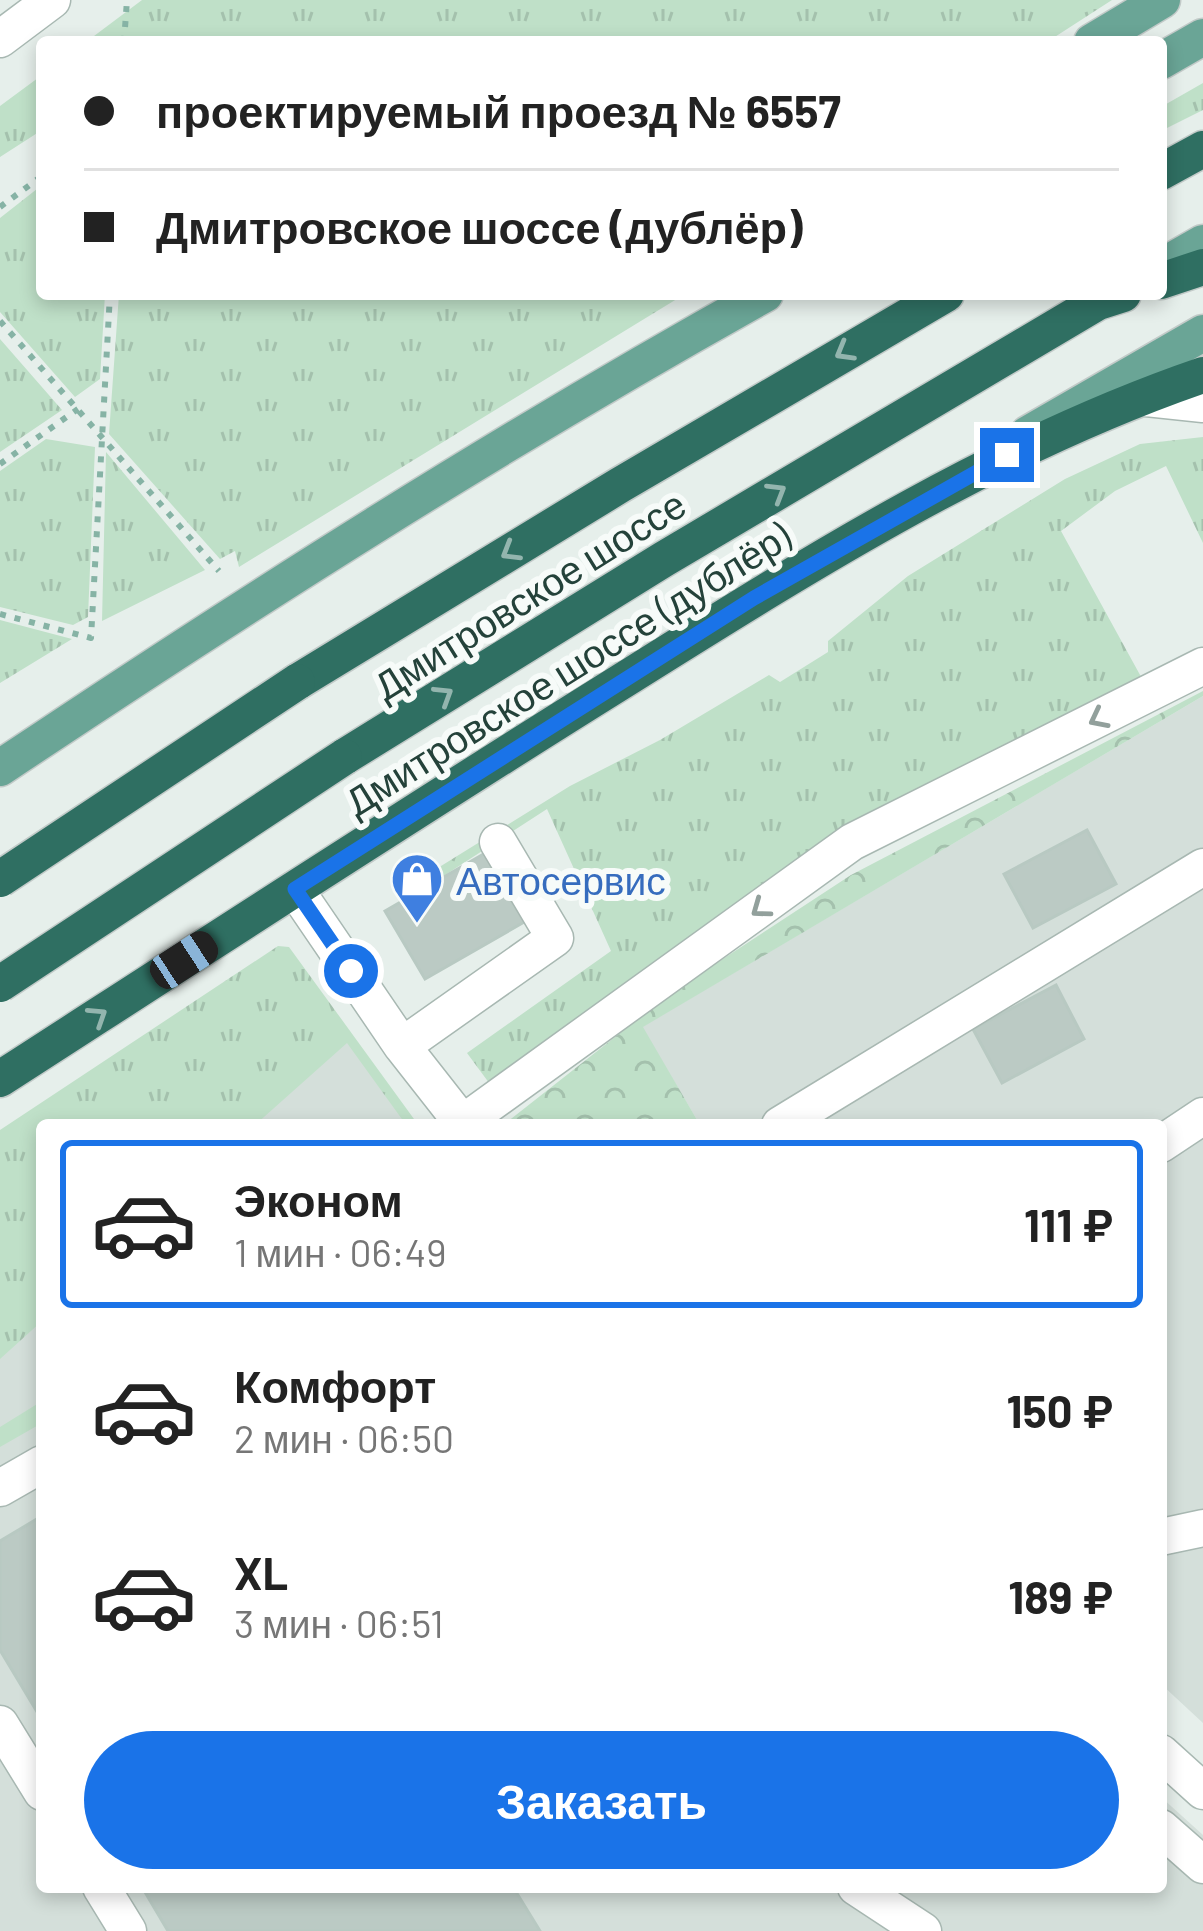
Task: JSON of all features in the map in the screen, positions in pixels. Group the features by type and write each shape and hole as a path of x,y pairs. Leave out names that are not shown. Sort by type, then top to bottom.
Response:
{"highway":[{"path":"1167,169 1203,149"},
{"path":"1167,279 1203,267"},
{"name":"Дмитровское шоссе","path":"0,879 297,682 620,484 936,300"},
{"name":"Дмитровское шоссе","path":"0,983 344,757 664,559 1106,300"},
{"name":"Дмитровское шоссе (дублёр)","path":"0,1079 754,598 950,485 1059,429 1203,374"}],"main road":[{"path":"1102,36 1162,0"},
{"path":"1167,58 1203,37"},
{"path":"1167,264 1203,243"},
{"path":"0,768 584,395 716,300"},
{"path":"584,395 754,300"},
{"path":"950,485 1030,432 1203,333"}],"street":[{"path":"0,39 52,0"},
{"path":"1137,398 1203,404"},
{"path":"469,1119 852,842 1203,666"},
{"path":"402,1046 556,938 498,842"},
{"path":"791,1119 1203,866"},
{"path":"295,889 458,1119"},
{"path":"1167,1140 1203,1116"},
{"path":"0,1488 36,1467"},
{"path":"1167,1536 1203,1528"},
{"path":"0,1724 36,1782"},
{"path":"1167,1758 1203,1791"},
{"path":"1167,1833 1203,1865"},
{"path":"104,1893 128,1931"},
{"path":"876,1908 923,1931"}],"path":[{"path":"124,36 127,0"},
{"path":"0,208 36,181"},
{"path":"0,614 91,638 110,300"},
{"path":"0,321 219,571"},
{"path":"0,464 78,409"}],"shaded area":[{"path":"1203,696 1203,1723 1167,1690 1167,1119 696,1119 642,1027"},
{"path":"346,1034 407,1119 254,1119"},
{"path":"0,1163 36,1167 36,1893 1167,1893 1167,1802 1203,1835 1203,1931 0,1931"}],"green space":[{"path":"142,0 1112,0 1056,36 94,36"},
{"path":"36,79 36,134 0,157 0,106"},
{"path":"1203,83 1203,110 1167,128 1167,104"},
{"path":"36,190 36,300 105,300 100,379 75,397 0,312 0,218"},
{"path":"119,300 675,300 239,567 235,551 220,559 109,434"},
{"path":"0,339 62,410 0,452"},
{"path":"1203,437 1203,543 1166,466 1115,491 1061,531 1145,684 862,830 495,1091 467,1053 611,951 547,809 425,888 420,879 570,786 660,740 769,675 780,682 828,652 828,641 908,576 1065,479 1140,444"},
{"path":"46,439 95,447 88,617 73,625 0,607 0,471"},
{"path":"106,452 205,570 102,621"},
{"path":"0,620 72,639 0,683"},
{"path":"1203,691 1203,696 643,1027 697,1119 511,1119 671,993 851,875"},
{"path":"278,946 289,947 414,1119 402,1119 347,1043 262,1119 36,1119 36,1326 0,1359 0,1130"},
{"path":"36,1405 36,1426 0,1447 0,1427"}],"building":[{"path":"1087,830 1116,884 1033,928 1004,874"},
{"path":"487,852 526,921 425,979 385,911"},
{"path":"1056,985 1084,1039 1002,1083 973,1029"},
{"path":"36,1520 36,1710 0,1650 0,1541"},
{"path":"146,1893 517,1893 540,1931 168,1931"}],"place":[{"name":"Автосервис","path":"417,925"}],"route":[{"path":"351,971 295,889 754,598 1007,455"}]}
